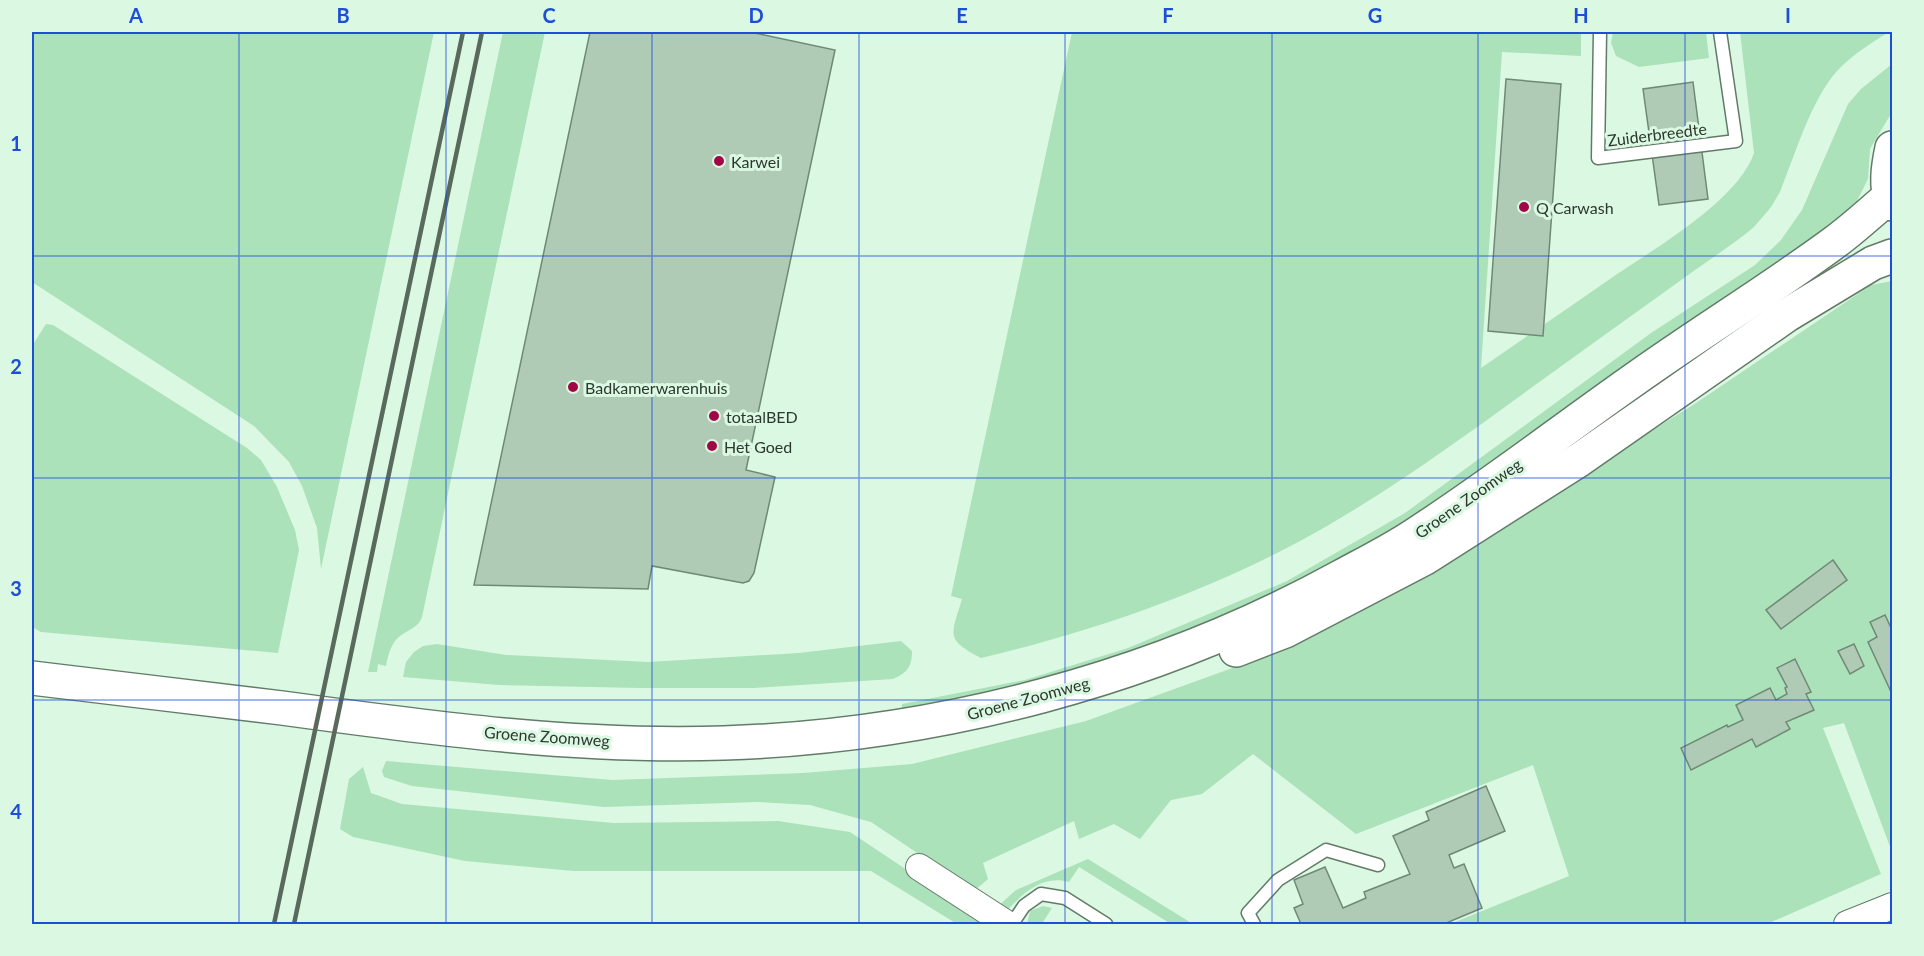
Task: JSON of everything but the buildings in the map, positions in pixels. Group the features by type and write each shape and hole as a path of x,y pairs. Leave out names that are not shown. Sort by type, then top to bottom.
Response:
{"main road":[{"path":"1891,201 1887,172 1893,148"},
{"name":"Groene Zoomweg","path":"32,678 394,723 540,737 647,744 801,739 956,717 1002,706 1103,679 1193,646 1312,592 1410,538 1891,201"},
{"name":"Groene Zoomweg","path":"32,702 514,757 648,766 802,760 893,747 1086,704 1162,678 1295,626 1425,558 1579,460 1787,315 1873,263 1893,256"}],"street":[{"path":"919,867 1007,924"},
{"path":"1847,924 1893,906"}],"lane":[{"name":"Zuiderbreedte","path":"1600,32 1598,158 1736,141 1720,32"},
{"path":"1254,924 1248,913 1278,879 1326,850 1378,865"},
{"path":"1012,924 1024,906 1041,894 1065,898 1106,924"}],"green space":[{"path":"32,32 434,32 321,569 317,528 302,486 289,462 254,426 32,282"},
{"path":"503,32 545,32 422,617 416,626 394,642 386,666 378,664 377,672 368,672"},
{"path":"1072,32 1581,32 1581,56 1502,52 1481,368 1692,223 1731,189 1745,171 1754,153 1740,32 1889,32 1849,60 1828,83 1811,112 1780,192 1754,227 1422,466 1327,526 1244,569 1115,620 981,658 956,641 955,621 962,599 951,596"},
{"path":"1613,32 1706,32 1709,58 1639,67 1616,56 1611,43"},
{"path":"1892,64 1892,112 1870,149 1868,179 1855,205 1836,227 1410,529 1289,596 1027,690 902,709 902,704 1025,680 1128,648 1287,581 1405,513 1651,333 1755,265 1781,240 1802,210 1848,104 1861,89"},
{"path":"1892,281 1892,852 1844,723 1823,728 1881,874 1767,924 1450,924 1569,876 1533,765 1356,834 1253,754 1202,794 1171,800 1140,839 1114,824 1079,839 1074,821 983,863 988,879 974,891 871,822 810,805 758,802 604,807 412,786 384,777 382,771 386,761 613,780 803,773 912,764 1086,721 1249,662 1408,584 1696,403 1871,285"},
{"path":"46,324 53,325 247,448 261,460 277,487 295,530 299,550 278,653 41,632 32,627 32,346"},
{"path":"901,641 912,651 911,661 905,672 893,679 754,688 640,688 499,685 403,677 406,662 414,652 423,646 437,644 506,655 648,662 799,653"},
{"path":"363,767 371,793 402,804 614,823 778,821 850,832 988,924 957,924 871,871 574,871 465,861 353,837 340,829 349,779"},
{"path":"1088,859 1193,924 1171,924 1079,867 1069,882 1049,881 1032,888 1004,914 996,908 1016,890"},
{"path":"1043,906 1052,908 1043,922 1047,924 1027,924 1030,911"}],"railway":[{"path":"274,924 463,32"},
{"path":"294,924 482,32"}],"place":[{"name":"Karwei","path":"719,161"},
{"name":"Q Carwash","path":"1524,207"},
{"name":"Badkamerwarenhuis","path":"573,387"},
{"name":"totaalBED","path":"714,416"},
{"name":"Het Goed","path":"712,446"}]}
